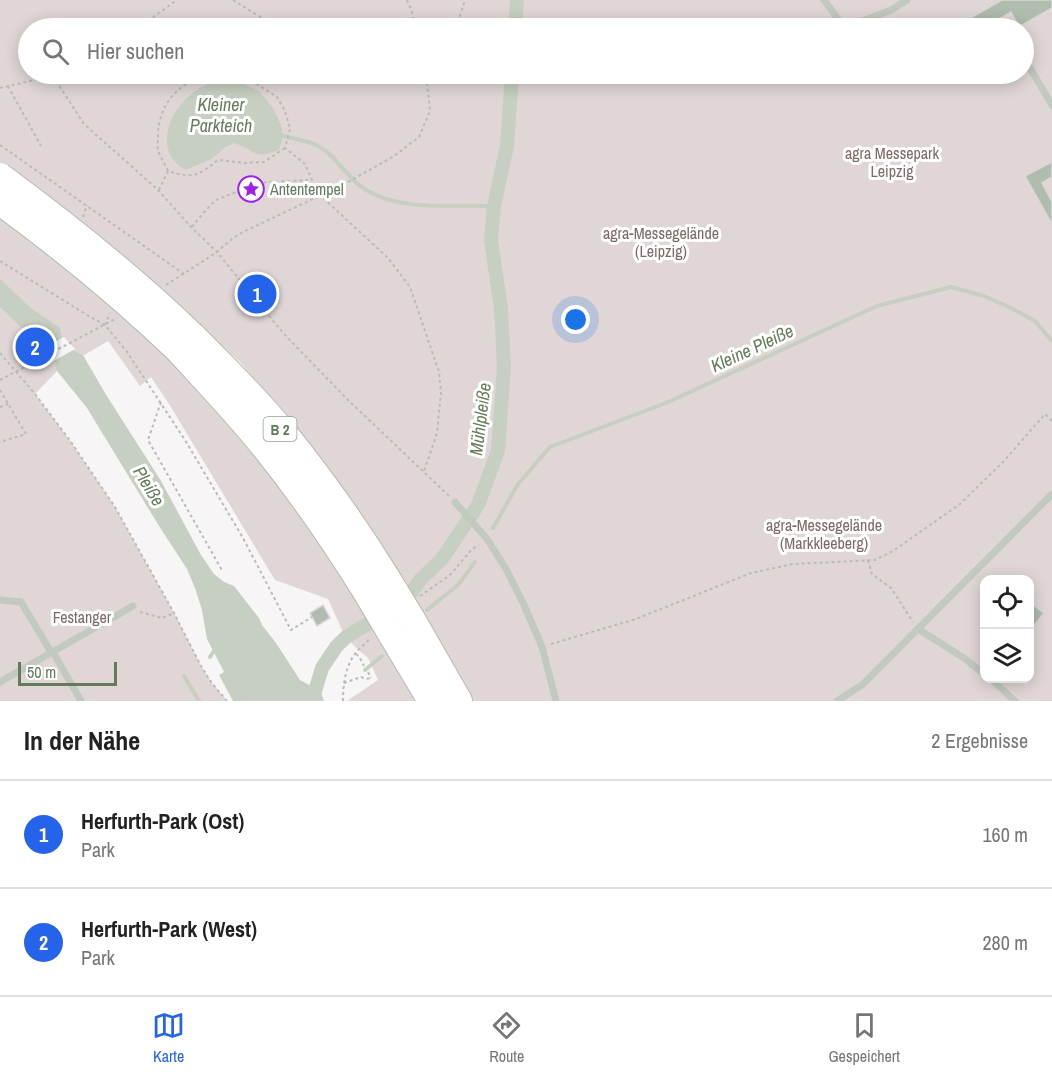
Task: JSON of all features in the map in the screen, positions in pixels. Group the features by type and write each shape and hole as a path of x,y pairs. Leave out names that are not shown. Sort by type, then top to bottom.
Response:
{"highway":[{"name":"B 2","path":"0,176 96,248 164,308 186,344"},
{"name":"B 2","path":"0,202 118,295 238,381 285,434 356,530 376,585 398,620 459,701"},
{"name":"B 2","path":"398,620 430,701"}],"lane":[{"path":"824,0 837,18"},
{"path":"870,18 891,10 907,0"},
{"path":"1034,76 1052,105"},
{"path":"837,701 862,685 1052,494"},
{"path":"455,502 487,539 506,569 542,647 556,701"},
{"path":"0,600 21,602 81,701"},
{"path":"0,682 133,606"},
{"path":"918,629 980,671"},
{"path":"995,683 1015,701"}],"path":[{"path":"152,18 177,0"},
{"path":"233,0 262,18"},
{"path":"407,0 413,18"},
{"path":"459,18 465,0"},
{"path":"0,88 18,84"},
{"path":"58,84 84,124 158,190 217,252 284,334 346,398 455,502"},
{"path":"186,84 165,105 158,127 158,149 168,171 185,176 202,172 218,160 245,164 264,162 285,148 290,129 285,111 277,97 257,84"},
{"path":"0,145 184,274 217,252 233,238 362,174 393,156 418,137 430,111 427,84"},
{"path":"8,86 41,146"},
{"path":"285,148 305,164 321,196 388,258 410,287 439,372 441,393 437,433 423,471"},
{"path":"158,190 168,171"},
{"path":"258,185 266,182 312,180"},
{"path":"192,228 216,200 244,189"},
{"path":"0,261 105,325 127,352 185,440 243,538 291,630 312,617"},
{"path":"105,325 110,313"},
{"path":"0,380 93,330"},
{"path":"0,353 71,442 115,507 201,666 227,701"},
{"path":"0,390 26,434 0,442"},
{"path":"160,402 148,440 223,572"},
{"path":"0,407 8,404"},
{"path":"542,647 636,619 751,573 793,564 875,560 893,551 960,504 1004,461 1045,414 1052,421"},
{"path":"343,701 346,669 355,654 369,640 398,620 423,595 450,575 472,549 487,539"},
{"path":"868,560 872,574 891,588 918,629"},
{"path":"133,606 137,611 162,618 174,613"},
{"path":"355,654 364,666"},
{"path":"344,683 361,677 371,678 368,672"}],"green space":[{"path":"0,0 1052,0 1052,701 468,701 390,559 318,454 241,363 202,327 170,361 215,408 297,510 345,581 418,701 347,701 378,680 368,658 351,643 343,632 328,599 275,580 151,377 140,386 108,341 57,371 35,394 115,507 211,682 227,701 0,701"}],"water":[{"name":"Kleiner Parkteich","path":"208,84 244,84 259,91 273,108 281,125 283,136 279,150 260,154 234,143 225,147 213,158 186,170 176,163 167,144 170,123 181,104 199,88"},
{"name":"Pleiße","path":"0,279 32,309 60,328 62,338 67,345 83,355 161,481 201,555 214,574 234,586 259,618 300,680 311,686 312,683 321,685 324,701 233,701 219,675 224,672 207,639 202,610 187,569 87,408 57,371 52,356 44,346 32,341 0,307"}],"pier":[{"path":"64,337 75,349 52,362 42,349"}],"building":[{"path":"1002,0 1052,0 1052,8 1034,18 1014,18 1011,12 1001,18 972,17"},
{"path":"1052,162 1052,177 1042,183 1052,202 1052,224 1025,176"},
{"path":"323,605 330,618 317,626 310,613"},
{"path":"1034,606 1044,613 1034,626"}],"waterway":[{"name":"Mühlpleiße","path":"516,18 517,0"},
{"name":"Mühlpleiße","path":"312,701 322,668 336,647 346,637 410,594 421,579 442,559 478,505 498,451 504,367 501,309 491,240 494,206 507,146 511,84"},
{"path":"283,136 305,141 325,150 359,185 380,197 395,202 428,206 494,206"},
{"name":"Kleine Pleiße","path":"493,528 518,484 550,447 666,403 877,306 951,287 984,296 1011,308 1035,321 1052,341"},
{"name":"Kleine Pleiße","path":"427,610 458,585 475,562"},
{"path":"210,657 216,648"},
{"name":"Kleine Pleiße","path":"365,670 382,656"},
{"path":"184,676 199,701"}],"place":[{"name":"Antentempel","path":"251,189"},
{"name":"Herfurth-Park (Ost)","path":"257,294"},
{"name":"Herfurth-Park (West)","path":"35,347"}],"park label":[{"name":"agra Messepark Leipzig","path":"892,162"},
{"name":"agra-Messegelände (Leipzig)","path":"661,242"},
{"name":"agra-Messegelände (Markkleeberg)","path":"824,534"},
{"name":"Festanger","path":"82,617"}]}
